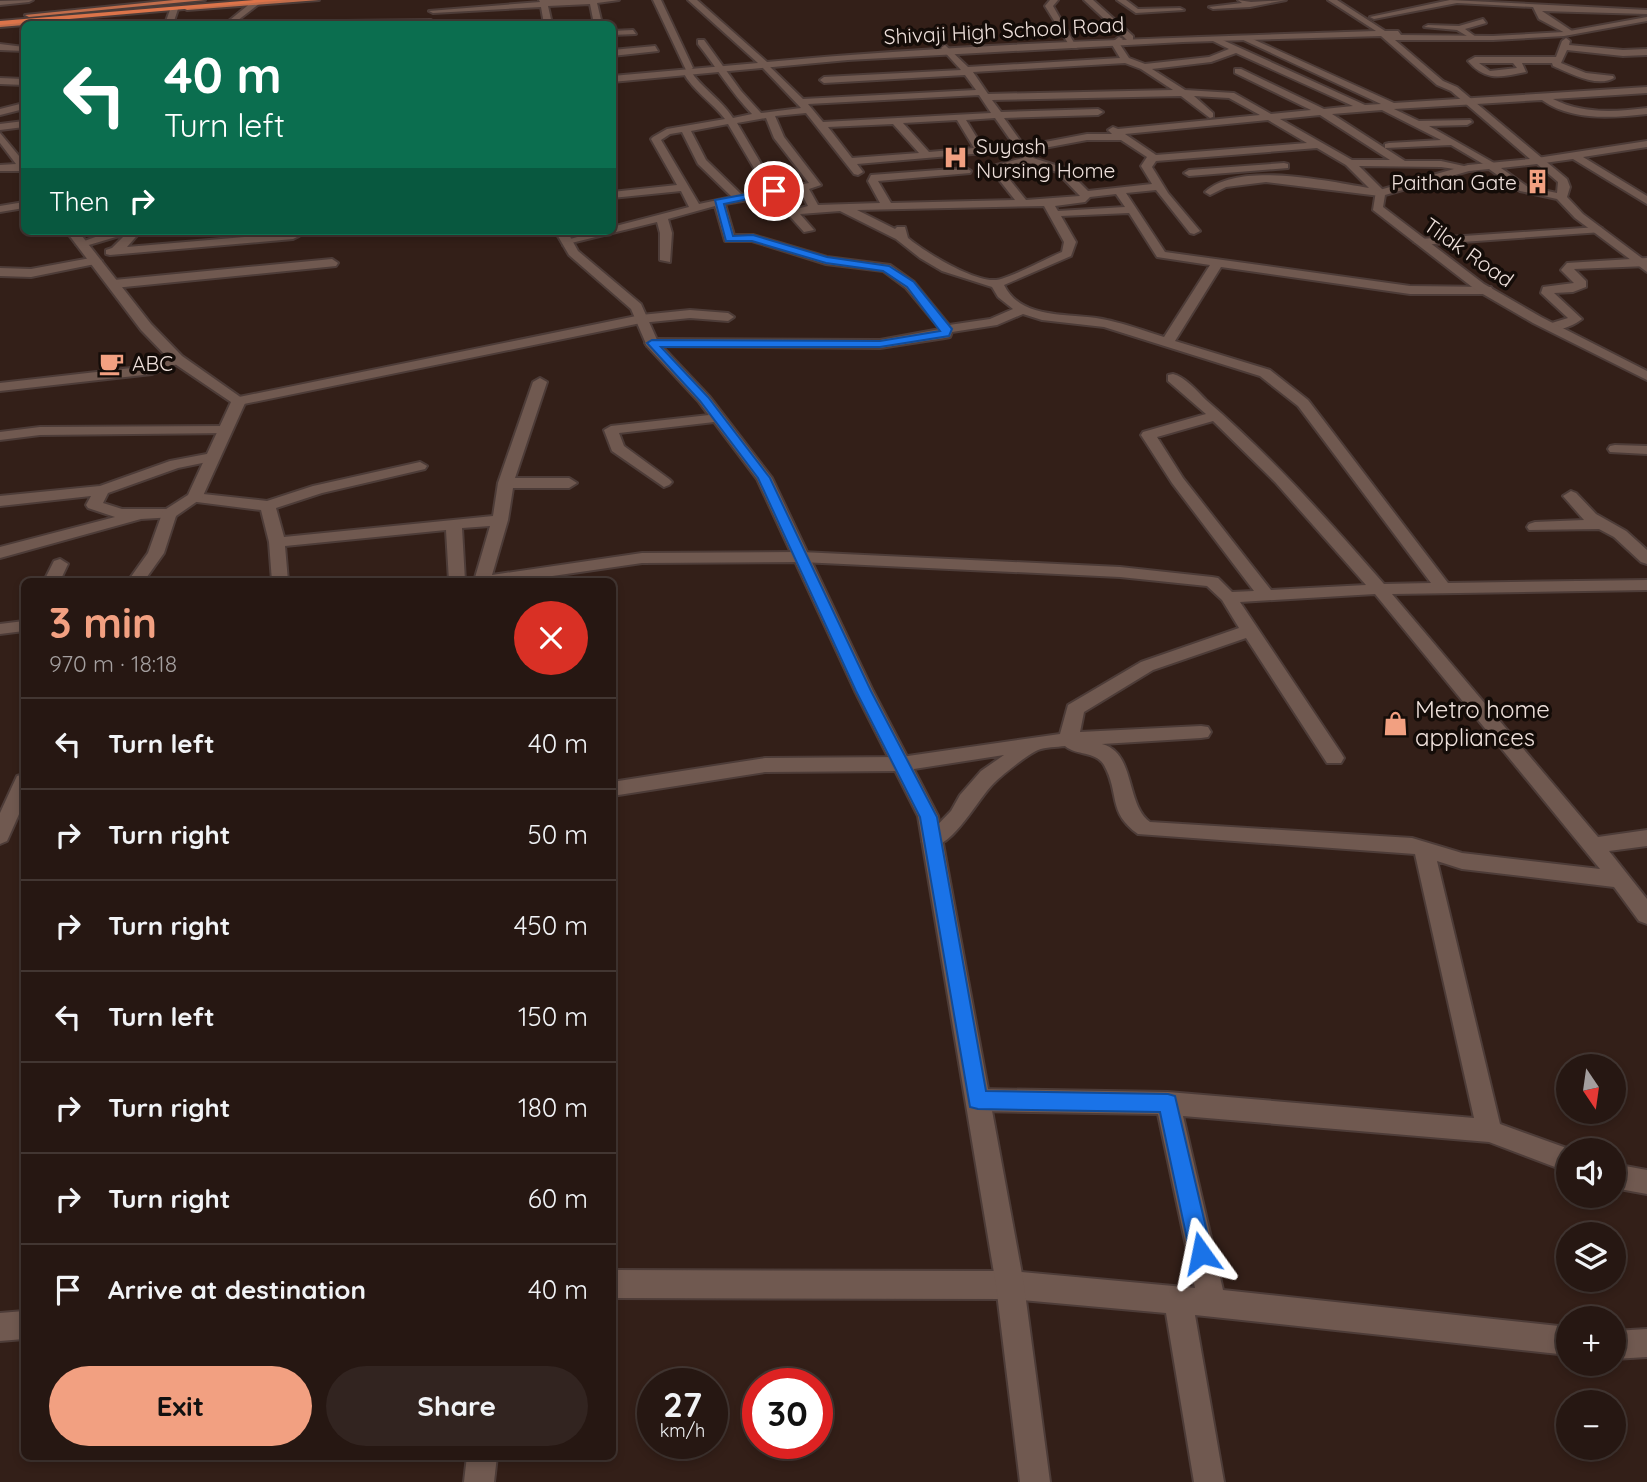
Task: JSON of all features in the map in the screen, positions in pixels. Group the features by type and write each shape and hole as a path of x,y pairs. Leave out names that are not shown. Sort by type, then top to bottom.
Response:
{"highway":[{"path":"0,21 245,0"},
{"path":"0,21 283,0"}],"main road":[{"path":"0,21 208,0"},
{"path":"0,21 315,0"}],"street":[{"path":"0,3 29,0"},
{"path":"431,21 433,0"},
{"path":"433,11 615,0"},
{"path":"657,0 693,83 700,86 730,119 774,191"},
{"path":"692,0 763,63 804,106 858,172"},
{"path":"1063,0 1053,0 1049,6 1073,44"},
{"path":"1088,0 1130,38"},
{"path":"1121,0 1136,11 1180,10"},
{"path":"1213,7 1277,0"},
{"path":"1332,0 1393,35 1454,82 1454,89"},
{"path":"1343,0 1374,17 1440,83 1454,89 1565,184 1561,197"},
{"path":"1401,0 1417,9"},
{"path":"1374,17 1457,0 1544,5 1554,10"},
{"path":"593,2 597,21"},
{"path":"544,3 547,21"},
{"path":"233,21 255,4"},
{"path":"1566,41 1536,8 1647,12"},
{"path":"170,21 174,9"},
{"path":"1566,41 1647,19"},
{"path":"1428,27 1459,28 1483,21"},
{"path":"1393,35 1523,44 1566,41 1647,25"},
{"path":"1459,28 1472,37"},
{"path":"616,33 633,32"},
{"path":"1393,35 1566,41 1623,53 1647,52"},
{"name":"Shivaji High School Road","path":"947,50 1001,50 1117,41 1393,35"},
{"name":"Shivaji High School Road","path":"1117,41 1130,38 1393,35"},
{"path":"1243,38 1388,107 1490,164 1524,189 1561,197 1598,230 1644,264"},
{"path":"1213,39 1366,108"},
{"path":"1117,41 1126,60"},
{"path":"1515,60 1522,66 1522,70 1502,74 1487,74 1472,61 1475,60 1515,60 1557,60 1566,41"},
{"path":"616,230 719,202 816,185 764,115 737,93 701,42"},
{"name":"Shivaji High School Road","path":"616,77 763,63 1073,44"},
{"path":"0,47 21,49"},
{"path":"616,53 655,49"},
{"path":"947,50 967,71 1026,155 1061,170 1085,194"},
{"path":"1001,50 1025,76"},
{"path":"1144,67 1196,62 1237,50"},
{"path":"824,80 1126,60 1144,67 1199,104 1221,123"},
{"path":"1557,60 1556,64 1579,74 1610,78"},
{"path":"1073,64 1081,72"},
{"path":"1238,71 1274,91 1322,112 1403,164"},
{"path":"0,81 21,82"},
{"path":"1212,83 1267,118 1350,163 1380,193"},
{"path":"1023,203 994,167 1087,137 1366,108 1647,90"},
{"path":"696,209 656,139 667,132 804,106 985,95 1231,95 1274,91"},
{"path":"1083,94 1120,134 1152,158 1317,145"},
{"path":"1545,98 1560,108 1580,112 1615,115 1647,111"},
{"path":"1172,104 1243,102"},
{"path":"0,112 21,107"},
{"path":"820,125 1098,112"},
{"path":"1160,116 1210,115"},
{"path":"850,161 980,151 960,117"},
{"path":"897,121 926,155"},
{"path":"1418,124 1467,122"},
{"path":"0,127 21,124"},
{"path":"685,128 702,162 714,170 740,199"},
{"path":"2,142 21,162"},
{"path":"1389,146 1452,142"},
{"name":"Tilak Road","path":"1647,144 1618,147 1577,158 1468,168 1380,193 1377,204 1382,213 1487,290 1548,326 1647,376"},
{"path":"1265,149 1302,181"},
{"path":"1152,158 1146,166 1194,231"},
{"path":"1577,158 1647,201"},
{"path":"1350,163 1468,168"},
{"path":"0,167 21,164"},
{"path":"1189,173 1284,166"},
{"path":"887,206 873,181 875,177 966,171"},
{"path":"1210,192 1232,182 1302,181 1380,193"},
{"path":"898,184 961,182"},
{"path":"1085,194 1159,187"},
{"path":"616,195 683,188"},
{"path":"803,188 815,208"},
{"path":"1119,190 1161,255 1409,290 1487,290"},
{"path":"968,193 975,203"},
{"path":"1051,208 1085,199 1085,194"},
{"path":"719,202 729,239 753,238 826,260 886,268 910,285 946,329"},
{"path":"808,230 792,212 815,208 975,203 1023,203 1051,208 1131,210"},
{"path":"0,209 21,206"},
{"path":"841,207 901,233 916,251 959,276 997,284 1067,254 1070,242 1051,208"},
{"path":"662,219 666,233 666,260"},
{"path":"1420,242 1598,230"},
{"path":"75,235 146,327 177,359 239,401 482,354 641,319 690,314 728,317"},
{"path":"82,244 118,235"},
{"path":"116,251 131,235"},
{"path":"553,235 565,254 626,310 641,319"},
{"path":"563,235 573,253 637,307 652,343 704,399 764,478 928,817 1010,1285 1035,1482"},
{"path":"568,243 596,235"},
{"path":"114,284 290,248"},
{"path":"0,272 32,272 116,251 290,248 331,263"},
{"path":"1167,343 1217,264"},
{"path":"1548,326 1576,319 1547,293 1547,290 1573,288 1582,284 1567,270 1571,266 1644,264"},
{"path":"997,284 1002,294 1022,310 1042,316 1105,323 1265,373 1303,403 1443,588"},
{"path":"946,329 993,322 1022,310"},
{"path":"652,343 880,344 945,334 946,329"},
{"path":"0,387 152,370 177,359"},
{"path":"1173,378 1259,454 1380,589 1594,845 1647,915"},
{"path":"484,578 500,520 506,483 540,382"},
{"path":"102,490 94,505 121,514 169,514 194,498 239,401"},
{"path":"1217,415 1148,435 1177,480 1266,595"},
{"path":"664,482 617,448 611,430 718,418"},
{"path":"0,436 40,431 225,430"},
{"path":"1615,449 1647,450"},
{"path":"0,501 102,490 175,464 212,457"},
{"path":"194,498 268,506 318,489 420,466"},
{"path":"506,483 569,483"},
{"path":"1571,496 1590,517 1620,534 1647,559"},
{"path":"268,506 277,542 280,578"},
{"path":"0,553 24,544 149,514"},
{"path":"138,578 156,553 169,514"},
{"path":"277,542 500,520"},
{"path":"1535,527 1601,524"},
{"path":"454,525 457,578"},
{"path":"504,578 642,558 801,557 1120,572 1212,582 1228,597 1334,758"},
{"path":"53,578 60,564"},
{"path":"1228,597 1380,589 1647,585"},
{"path":"0,629 21,626"},
{"path":"1069,739 1075,709 1147,666 1250,630"},
{"path":"616,788 765,765 901,764 1069,739 1200,732"},
{"path":"1069,739 1078,746 1101,750 1113,762 1131,818 1145,830 1412,846 1462,861 1620,880"},
{"path":"932,841 958,816 967,800 988,776 1034,744"},
{"path":"0,836 21,788"},
{"path":"1594,845 1647,838"},
{"path":"1424,850 1489,1131"},
{"path":"978,1100 1168,1103 1247,1112 1489,1131 1556,1156"},
{"path":"1168,1103 1212,1303"},
{"path":"1626,1178 1647,1182"},
{"path":"616,1284 1010,1285 1212,1303 1556,1340"},
{"path":"1178,1300 1209,1482"},
{"path":"0,1327 21,1325"},
{"path":"1626,1344 1647,1343"},
{"path":"479,1482 482,1460"}],"place":[{"name":"Suyash Nursing Home","path":"956,158"},
{"name":"Paithan Gate","path":"1537,182"},
{"name":"ABC","path":"112,363"},
{"name":"Metro home appliances","path":"1395,723"}],"route":[{"path":"774,191 719,202 729,239 753,238 826,260 886,268 912,287 946,329 945,334 880,344 652,343 704,399 764,478 864,691 928,817 978,1100 1168,1103 1201,1253"}]}
